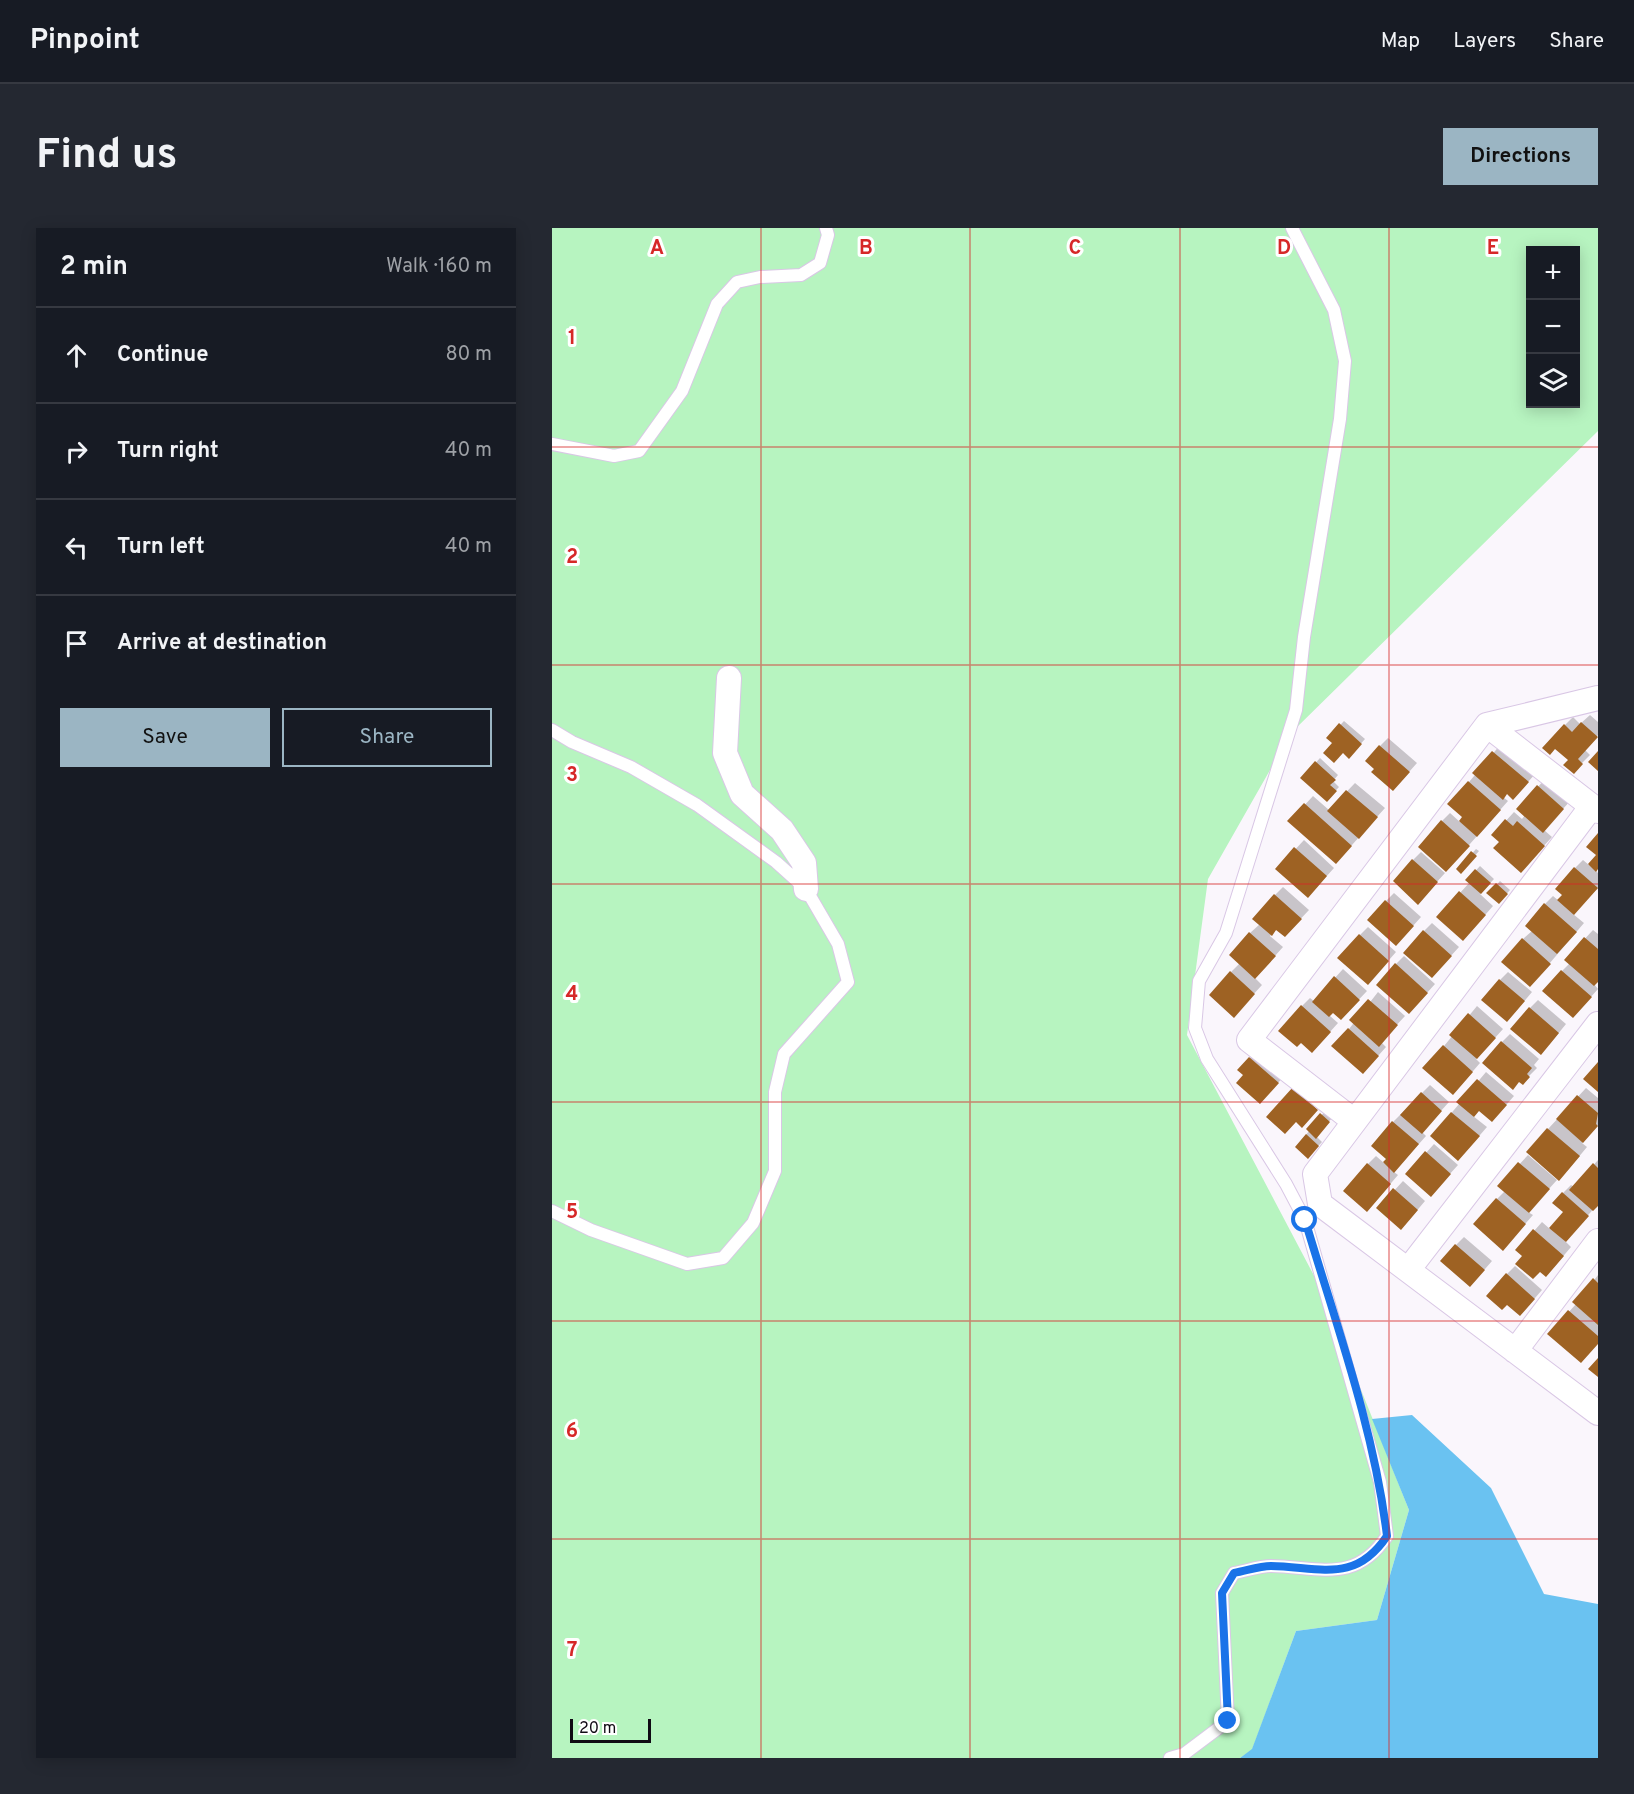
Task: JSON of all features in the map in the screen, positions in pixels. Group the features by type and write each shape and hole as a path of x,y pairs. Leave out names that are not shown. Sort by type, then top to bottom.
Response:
{"street":[{"path":"729,678 725,753 742,794 782,830 804,863 806,889"},
{"path":"1354,1121 1249,1040 1487,725 1598,698"},
{"path":"1487,725 1595,808 1315,1174 1320,1204 1598,1413"},
{"path":"1408,1270 1598,1024"},
{"path":"1515,1351 1598,1241"}],"lane":[{"path":"552,444 614,456 639,451 682,391 717,304 737,282 760,277 801,276 820,263 828,236 826,228"},
{"path":"1170,1758 1184,1754 1228,1721 1222,1593 1234,1573 1268,1566 1343,1571 1375,1554 1387,1536 1380,1482 1355,1385 1305,1220 1286,1184 1207,1059 1195,1029 1199,981 1226,933 1296,710 1304,637 1340,419 1345,361 1334,310 1292,228"},
{"path":"552,730 572,742 632,767 697,805 776,862 806,889 838,944 848,982 784,1054 775,1092 775,1171 753,1223 723,1258 687,1264 591,1230 552,1211"}],"green space":[{"path":"552,228 1598,228 1598,431 1291,733 1208,879 1187,1035 1320,1287 1409,1510 1377,1620 1296,1631 1252,1750 1240,1758 552,1758"}],"water":[{"path":"1412,1415 1491,1488 1544,1594 1598,1604 1598,1758 1240,1758 1252,1749 1296,1631 1377,1620 1409,1510 1372,1419"}],"building":[{"path":"1581,722 1598,737 1578,759 1583,764 1574,774 1563,765 1568,760 1555,749 1550,755 1542,748 1564,724 1572,732"},
{"path":"1339,723 1362,744 1349,759 1343,753 1334,763 1323,753 1332,743 1326,738"},
{"path":"1379,745 1410,772 1393,791 1371,772 1374,769 1365,761"},
{"path":"1492,751 1529,782 1513,800 1507,794 1503,800 1472,773"},
{"path":"1598,751 1598,771 1588,762"},
{"path":"1315,761 1336,780 1330,785 1337,791 1327,802 1300,778"},
{"path":"1468,781 1501,810 1477,837 1459,821 1462,817 1447,804"},
{"path":"1537,785 1564,809 1543,833 1516,809"},
{"path":"1346,790 1378,817 1359,839 1327,811"},
{"path":"1304,803 1352,846 1336,864 1287,821"},
{"path":"1505,819 1513,826 1517,821 1545,846 1521,873 1493,848 1499,842 1491,835"},
{"path":"1441,820 1470,846 1446,872 1418,847"},
{"path":"1598,833 1598,869 1596,872 1588,864 1596,855 1586,847"},
{"path":"1294,847 1327,876 1308,898 1275,869"},
{"path":"1471,851 1477,856 1461,874 1456,869"},
{"path":"1412,859 1438,882 1418,905 1393,881"},
{"path":"1574,867 1598,888 1574,915 1557,900 1562,895 1555,889"},
{"path":"1475,869 1491,883 1481,894 1465,880"},
{"path":"1496,883 1508,894 1499,904 1486,893"},
{"path":"1459,891 1486,915 1463,941 1436,917"},
{"path":"1274,894 1302,919 1285,937 1276,930 1272,936 1252,919"},
{"path":"1385,900 1414,926 1396,946 1367,920"},
{"path":"1544,903 1577,932 1557,954 1525,926"},
{"path":"1423,930 1452,956 1432,978 1403,953"},
{"path":"1249,932 1276,956 1255,979 1229,955"},
{"path":"1359,934 1389,961 1368,985 1337,958"},
{"path":"1584,937 1598,949 1598,982 1594,986 1564,960"},
{"path":"1522,938 1551,964 1530,987 1501,962"},
{"path":"1395,963 1428,993 1409,1014 1376,985"},
{"path":"1561,970 1592,997 1573,1018 1542,991"},
{"path":"1230,971 1255,994 1234,1018 1209,995"},
{"path":"1334,976 1360,1000 1341,1020 1333,1013 1329,1017 1312,1002"},
{"path":"1499,979 1525,1001 1507,1022 1481,1000"},
{"path":"1368,999 1398,1025 1379,1047 1349,1020"},
{"path":"1301,1005 1331,1032 1312,1053 1301,1043 1297,1047 1278,1031"},
{"path":"1529,1007 1559,1033 1541,1055 1510,1029"},
{"path":"1468,1013 1496,1038 1477,1059 1449,1035"},
{"path":"1348,1028 1379,1056 1363,1074 1331,1046"},
{"path":"1501,1041 1532,1068 1527,1074 1530,1077 1523,1085 1519,1082 1513,1090 1482,1063"},
{"path":"1443,1045 1473,1072 1453,1095 1422,1068"},
{"path":"1249,1057 1279,1083 1260,1104 1236,1083 1243,1075 1237,1070"},
{"path":"1598,1062 1598,1092 1583,1079"},
{"path":"1477,1079 1507,1105 1492,1122 1479,1111 1474,1117 1456,1102"},
{"path":"1293,1087 1318,1110 1302,1128 1296,1122 1285,1134 1266,1117"},
{"path":"1421,1092 1442,1111 1422,1134 1400,1115"},
{"path":"1577,1095 1598,1113 1596,1124 1598,1126 1583,1143 1556,1119"},
{"path":"1451,1112 1480,1136 1458,1161 1430,1136"},
{"path":"1320,1113 1330,1122 1316,1139 1306,1129"},
{"path":"1392,1121 1419,1144 1394,1173 1383,1162 1386,1159 1371,1146"},
{"path":"1547,1128 1580,1156 1559,1181 1526,1152"},
{"path":"1306,1134 1319,1146 1308,1159 1295,1147"},
{"path":"1425,1151 1451,1174 1431,1197 1405,1174"},
{"path":"1518,1162 1550,1189 1529,1213 1497,1186"},
{"path":"1367,1163 1391,1184 1367,1212 1343,1191"},
{"path":"1593,1163 1598,1168 1598,1206 1593,1211 1569,1190"},
{"path":"1393,1188 1418,1210 1401,1230 1376,1208"},
{"path":"1562,1192 1589,1216 1566,1242 1549,1228 1563,1212 1552,1203"},
{"path":"1496,1198 1526,1224 1503,1251 1473,1224"},
{"path":"1533,1229 1564,1256 1546,1277 1540,1272 1533,1279 1515,1264 1522,1256 1515,1250"},
{"path":"1455,1244 1485,1270 1470,1287 1440,1261"},
{"path":"1506,1273 1535,1299 1520,1316 1507,1305 1502,1310 1486,1296"},
{"path":"1593,1278 1598,1283 1598,1325 1572,1302"},
{"path":"1568,1310 1598,1336 1598,1344 1581,1363 1547,1334"},
{"path":"1598,1358 1598,1377 1588,1369"}],"route":[{"path":"1228,1721 1222,1593 1234,1573 1268,1566 1343,1571 1375,1554 1387,1536 1380,1482 1355,1385 1305,1220"}]}
